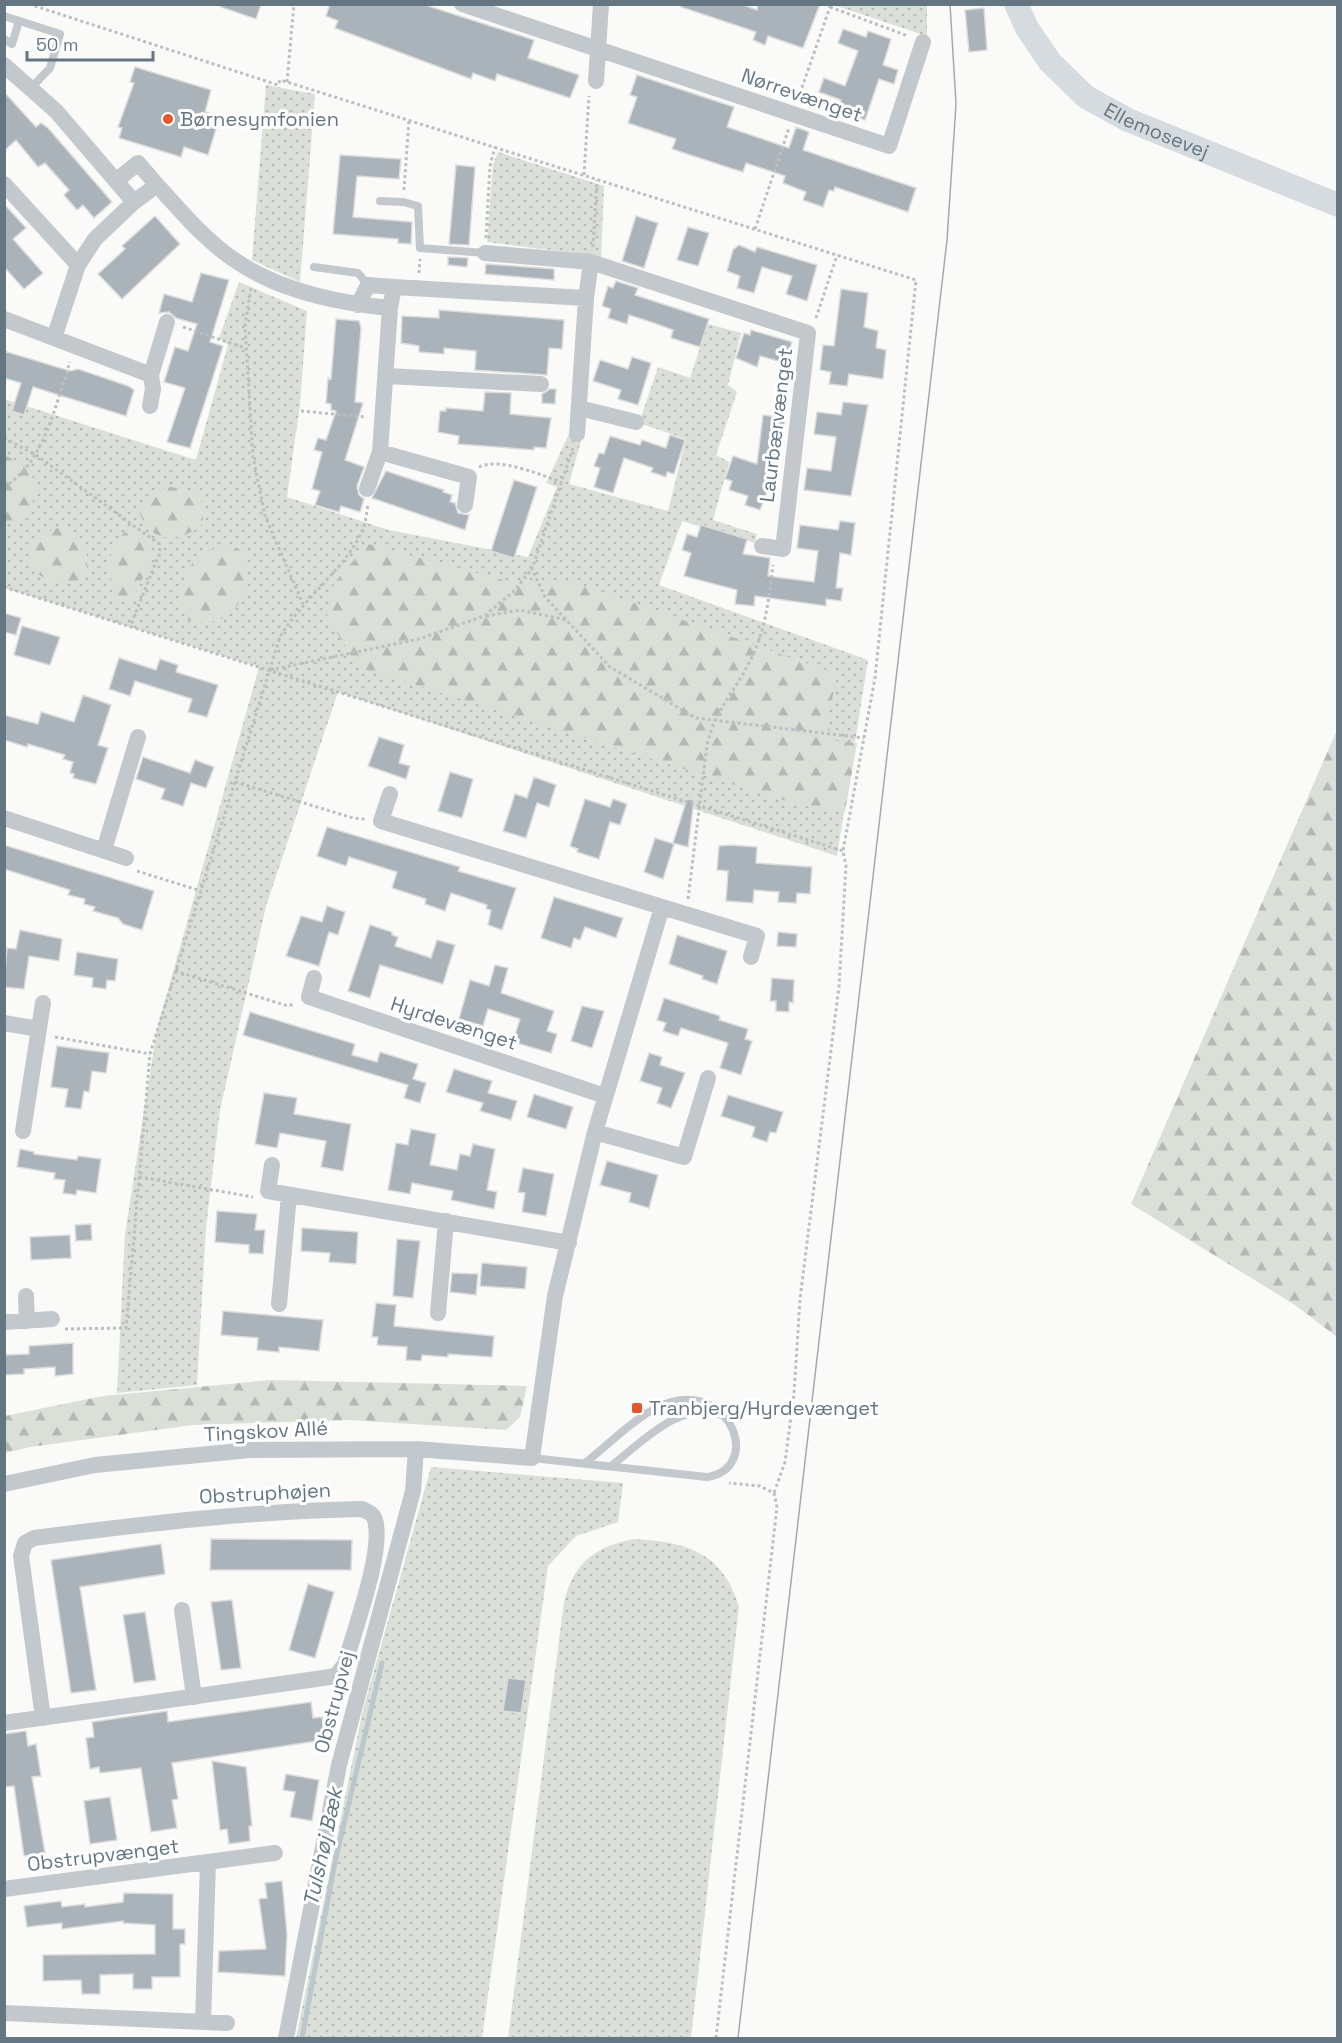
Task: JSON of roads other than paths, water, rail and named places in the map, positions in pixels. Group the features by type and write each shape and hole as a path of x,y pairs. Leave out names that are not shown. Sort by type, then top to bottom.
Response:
{"street":[{"name":"Nørrevænget","path":"462,4 889,146 923,42"},
{"path":"596,81 601,4"},
{"name":"Ellemosevej","path":"1016,4 1026,28 1050,62 1086,97 1128,120 1338,205"},
{"path":"4,65 56,111 134,202"},
{"path":"117,180 138,163 196,228 232,259 253,271 286,286 358,305 390,308"},
{"path":"4,184 78,265"},
{"path":"54,338 78,265 95,239 134,202 157,185"},
{"name":"Laurbærvænget","path":"485,254 591,262 808,333 783,549 769,547"},
{"path":"577,434 586,298 591,262"},
{"path":"358,305 368,285 586,298"},
{"path":"367,489 380,452 390,308 394,287"},
{"path":"4,320 152,375"},
{"path":"150,406 153,389 152,375 167,322"},
{"path":"387,376 541,384"},
{"path":"579,408 636,422"},
{"path":"380,452 469,477 465,505"},
{"path":"104,850 138,737"},
{"path":"390,794 381,821 757,936 751,957"},
{"path":"4,818 126,858"},
{"path":"532,1458 555,1296 595,1132 662,907"},
{"name":"Hyrdevænget","path":"314,978 309,997 605,1096"},
{"path":"23,1131 43,1003"},
{"path":"4,1023 39,1029"},
{"path":"595,1132 684,1157 708,1078"},
{"path":"272,1165 268,1191 569,1242"},
{"path":"279,1304 289,1195"},
{"path":"438,1313 446,1221"},
{"path":"26,1296 27,1320"},
{"path":"4,1322 52,1319"},
{"name":"Tingskov Allé","path":"4,1484 95,1465 250,1450 416,1449 532,1458"},
{"name":"Obstrupvej","path":"286,2038 339,1765 413,1491 416,1449"},
{"name":"Obstruphøjen","path":"4,1723 43,1718 194,1697 337,1676 345,1664 375,1555 376,1527 370,1512 362,1509 286,1510 182,1519 34,1538 25,1543 21,1556 43,1718"},
{"path":"182,1610 194,1697"},
{"name":"Obstrupvænget","path":"4,1889 275,1853"},
{"name":"Obstrupvænget","path":"203,2022 208,1862"},
{"path":"4,2013 227,2023"}],"lane":[{"path":"4,16 60,34 50,68 31,88"},
{"path":"4,39 12,44 19,21"},
{"name":"Laurbærvænget","path":"380,201 403,202 418,206 420,248 485,254"},
{"path":"314,267 358,273 368,285"},
{"path":"532,1458 707,1477 725,1471 734,1459 735,1441 726,1417 715,1406 701,1400 669,1402 654,1410 585,1463"},
{"path":"611,1466 670,1421 682,1415 706,1411 726,1417"}],"waterway":[{"name":"Tulshøj Bæk","path":"302,2038 335,1862 382,1663"}],"tram line":[{"path":"738,2038 947,240 956,104 950,4"}],"place":[{"name":"Børnesymfonien","path":"168,119"},
{"name":"Tranbjerg/Hyrdevænget","path":"637,1408"}]}
